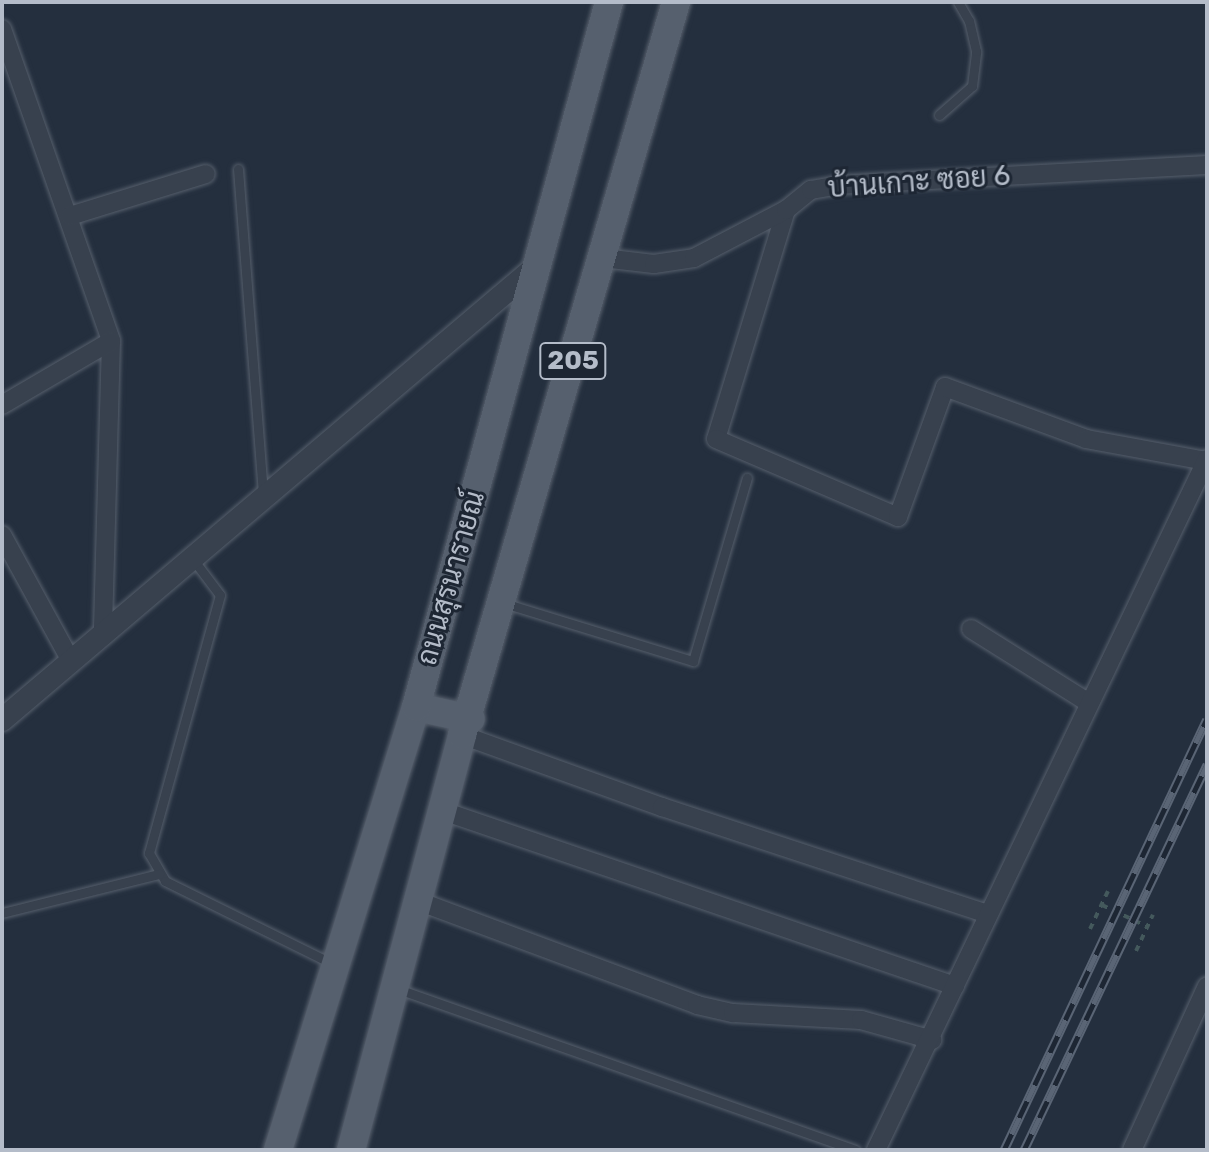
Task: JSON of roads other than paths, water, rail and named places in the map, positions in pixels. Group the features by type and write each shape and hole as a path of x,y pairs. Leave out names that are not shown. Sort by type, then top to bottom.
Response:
{"main road":[{"name":"ถนนสุรนารายณ์","path":"278,1150 416,707 609,2"},
{"name":"ถนนสุรนารายณ์","path":"351,1150 466,727 676,2"},
{"path":"416,707 466,727"}],"street":[{"path":"2,29 70,216 111,341 103,634"},
{"name":"บ้านเกาะ ซอย 6","path":"603,258 654,264 694,258 786,210 811,190 838,185 1207,165"},
{"path":"70,216 206,174"},
{"path":"786,210 716,439 898,517 945,387 1086,439 1207,460 987,914 932,1040 876,1150"},
{"path":"2,720 539,264"},
{"path":"2,405 111,341"},
{"path":"2,535 71,661"},
{"path":"971,629 1089,703"},
{"path":"466,727 662,807 987,914"},
{"path":"443,811 955,986"},
{"path":"418,901 697,1005 733,1013 861,1020 932,1040"},
{"path":"1132,1150 1207,986"}],"lane":[{"path":"939,115 972,86 976,51 958,2"},
{"path":"238,169 263,496"},
{"path":"504,603 693,661 747,478"},
{"path":"192,558 220,595 149,853 159,874 334,965"},
{"path":"2,913 159,874"},
{"path":"395,988 855,1150"}],"railway":[{"path":"1004,1150 1207,719"},
{"path":"1024,1150 1207,764"}]}
